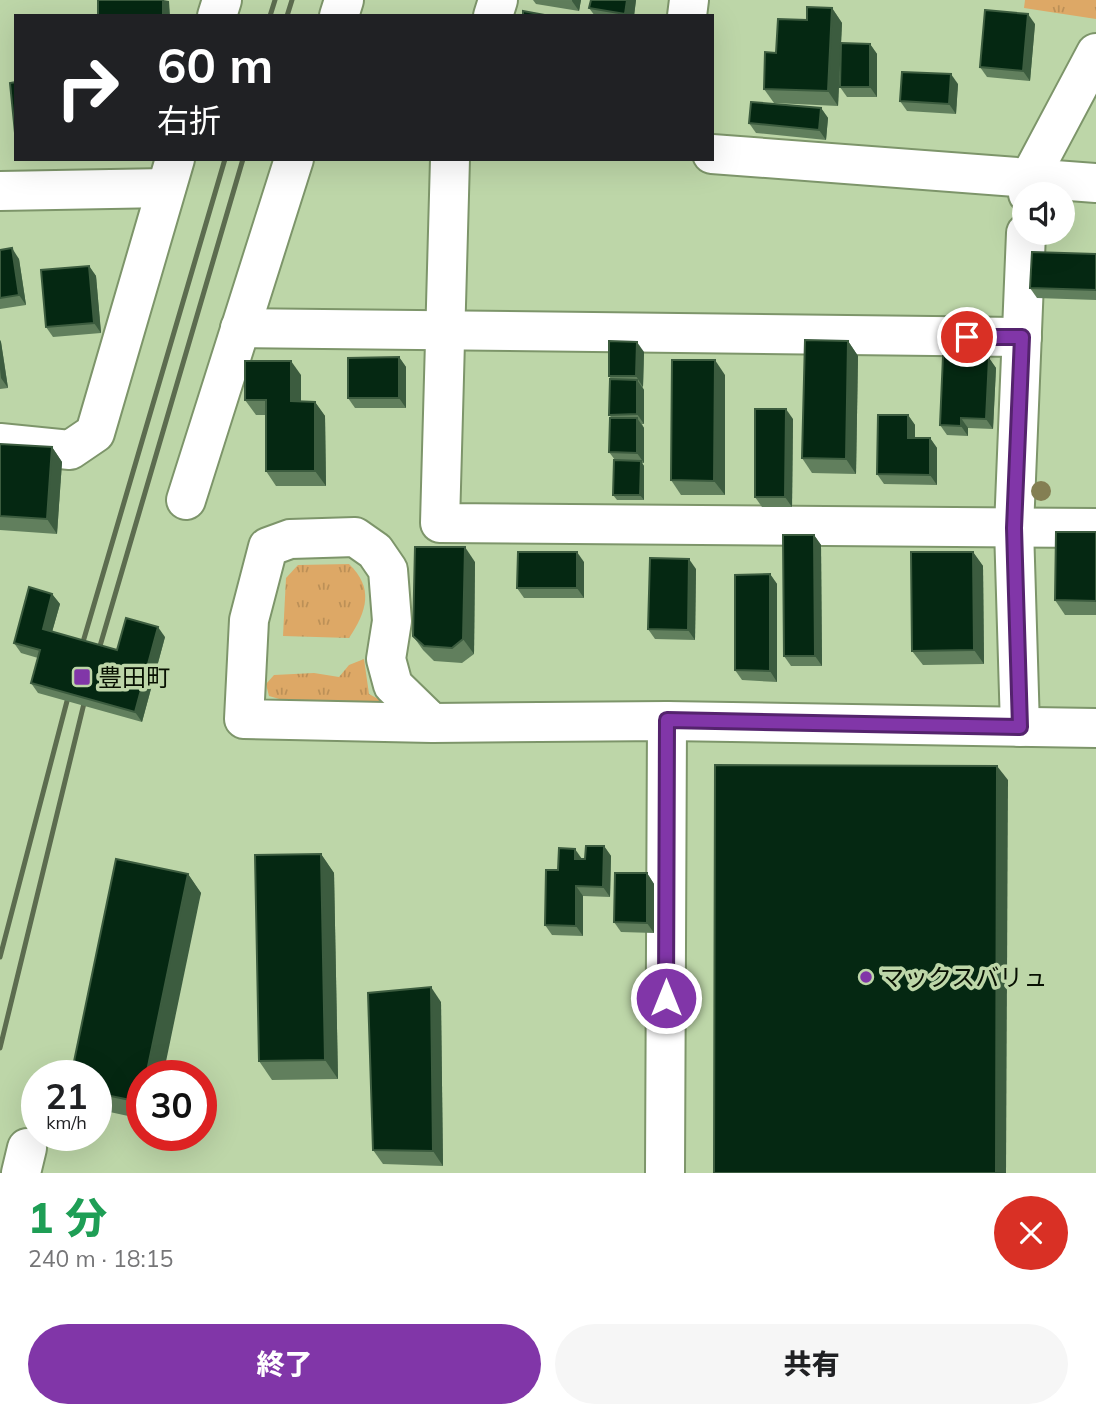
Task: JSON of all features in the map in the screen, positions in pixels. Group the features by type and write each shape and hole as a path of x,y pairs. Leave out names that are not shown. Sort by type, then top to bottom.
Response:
{"street":[{"path":"1031,182 1096,53"},
{"path":"714,154 1012,185"},
{"path":"186,500 293,161"},
{"path":"450,161 440,523 1096,528"},
{"path":"0,191 170,174 95,433 70,450 0,443"},
{"path":"1075,184 1096,183"},
{"path":"1020,727 1014,528 1026,245"},
{"path":"240,328 445,333 1022,337"},
{"path":"432,723 393,685 386,659 392,621 388,570 375,551 355,537 290,539 268,547 248,620 244,719 432,723 667,720 1096,729"},
{"path":"665,1173 667,720"}],"green space":[{"path":"1025,0 1096,0 1096,19 1024,8"},
{"path":"349,564 362,582 365,600 364,609 349,638 283,636 286,578 298,565"},
{"path":"364,659 369,694 393,707 293,703 269,696 266,684 274,675 314,673 339,677 349,665"}],"building":[{"path":"98,0 163,0 163,14 98,14"},
{"path":"591,0 627,0 625,14 589,8"},
{"path":"807,7 832,8 828,91 764,89 765,52 776,53 778,19 807,20"},
{"path":"985,10 1028,14 1023,71 980,67"},
{"path":"841,43 870,44 870,87 840,87"},
{"path":"902,72 951,74 949,104 900,101"},
{"path":"14,82 14,123 10,83"},
{"path":"751,102 821,108 819,130 749,123"},
{"path":"12,248 19,295 0,298 0,250"},
{"path":"1032,252 1096,254 1096,290 1030,288"},
{"path":"89,266 94,323 46,327 41,270"},
{"path":"805,340 848,341 846,459 802,458"},
{"path":"609,341 637,342 636,376 609,376"},
{"path":"943,356 989,358 986,419 961,418 961,426 940,425"},
{"path":"399,357 399,398 348,398 348,358"},
{"path":"672,360 715,360 714,481 671,480"},
{"path":"245,361 291,361 291,401 315,402 315,471 266,471 266,400 245,400"},
{"path":"610,379 637,380 637,414 609,415"},
{"path":"755,409 786,409 785,497 755,497"},
{"path":"878,415 908,415 908,438 930,438 930,475 877,474"},
{"path":"610,418 637,418 637,453 609,452"},
{"path":"0,444 52,447 47,519 0,516"},
{"path":"614,460 641,461 640,495 613,495"},
{"path":"1056,532 1096,532 1096,601 1055,600"},
{"path":"783,535 814,535 815,656 784,656"},
{"path":"415,547 465,547 463,639 452,648 424,646 413,636"},
{"path":"518,552 577,552 577,588 517,588"},
{"path":"911,552 973,552 974,650 912,651"},
{"path":"650,558 689,559 688,630 648,629"},
{"path":"770,574 770,671 735,670 735,575"},
{"path":"29,587 52,594 43,629 117,650 126,618 158,627 135,712 31,683 40,650 14,643"},
{"name":"マックスバリュ","path":"715,765 997,766 996,1173 714,1173"},
{"path":"586,846 604,846 603,887 576,886 576,926 545,925 546,870 558,870 559,848 575,849 575,859 585,859"},
{"path":"321,854 325,1060 259,1061 255,855"},
{"path":"116,859 188,874 149,1060 126,1060 126,1099 112,1096 112,1060 74,1060"},
{"path":"615,873 647,873 647,923 614,922"},
{"path":"431,987 433,1151 373,1150 368,993"}],"railway":[{"path":"271,14 275,0"},
{"path":"288,14 292,0"},
{"path":"78,659 224,161"},
{"path":"95,663 242,161"},
{"path":"0,957 72,682"},
{"path":"0,1048 88,687"}],"place":[{"name":"豊田町","path":"82,677"},
{"name":"マックスバリュ","path":"866,977"}],"route":[{"path":"666,998 667,720 1020,727 1014,528 1022,337 967,337"}]}
